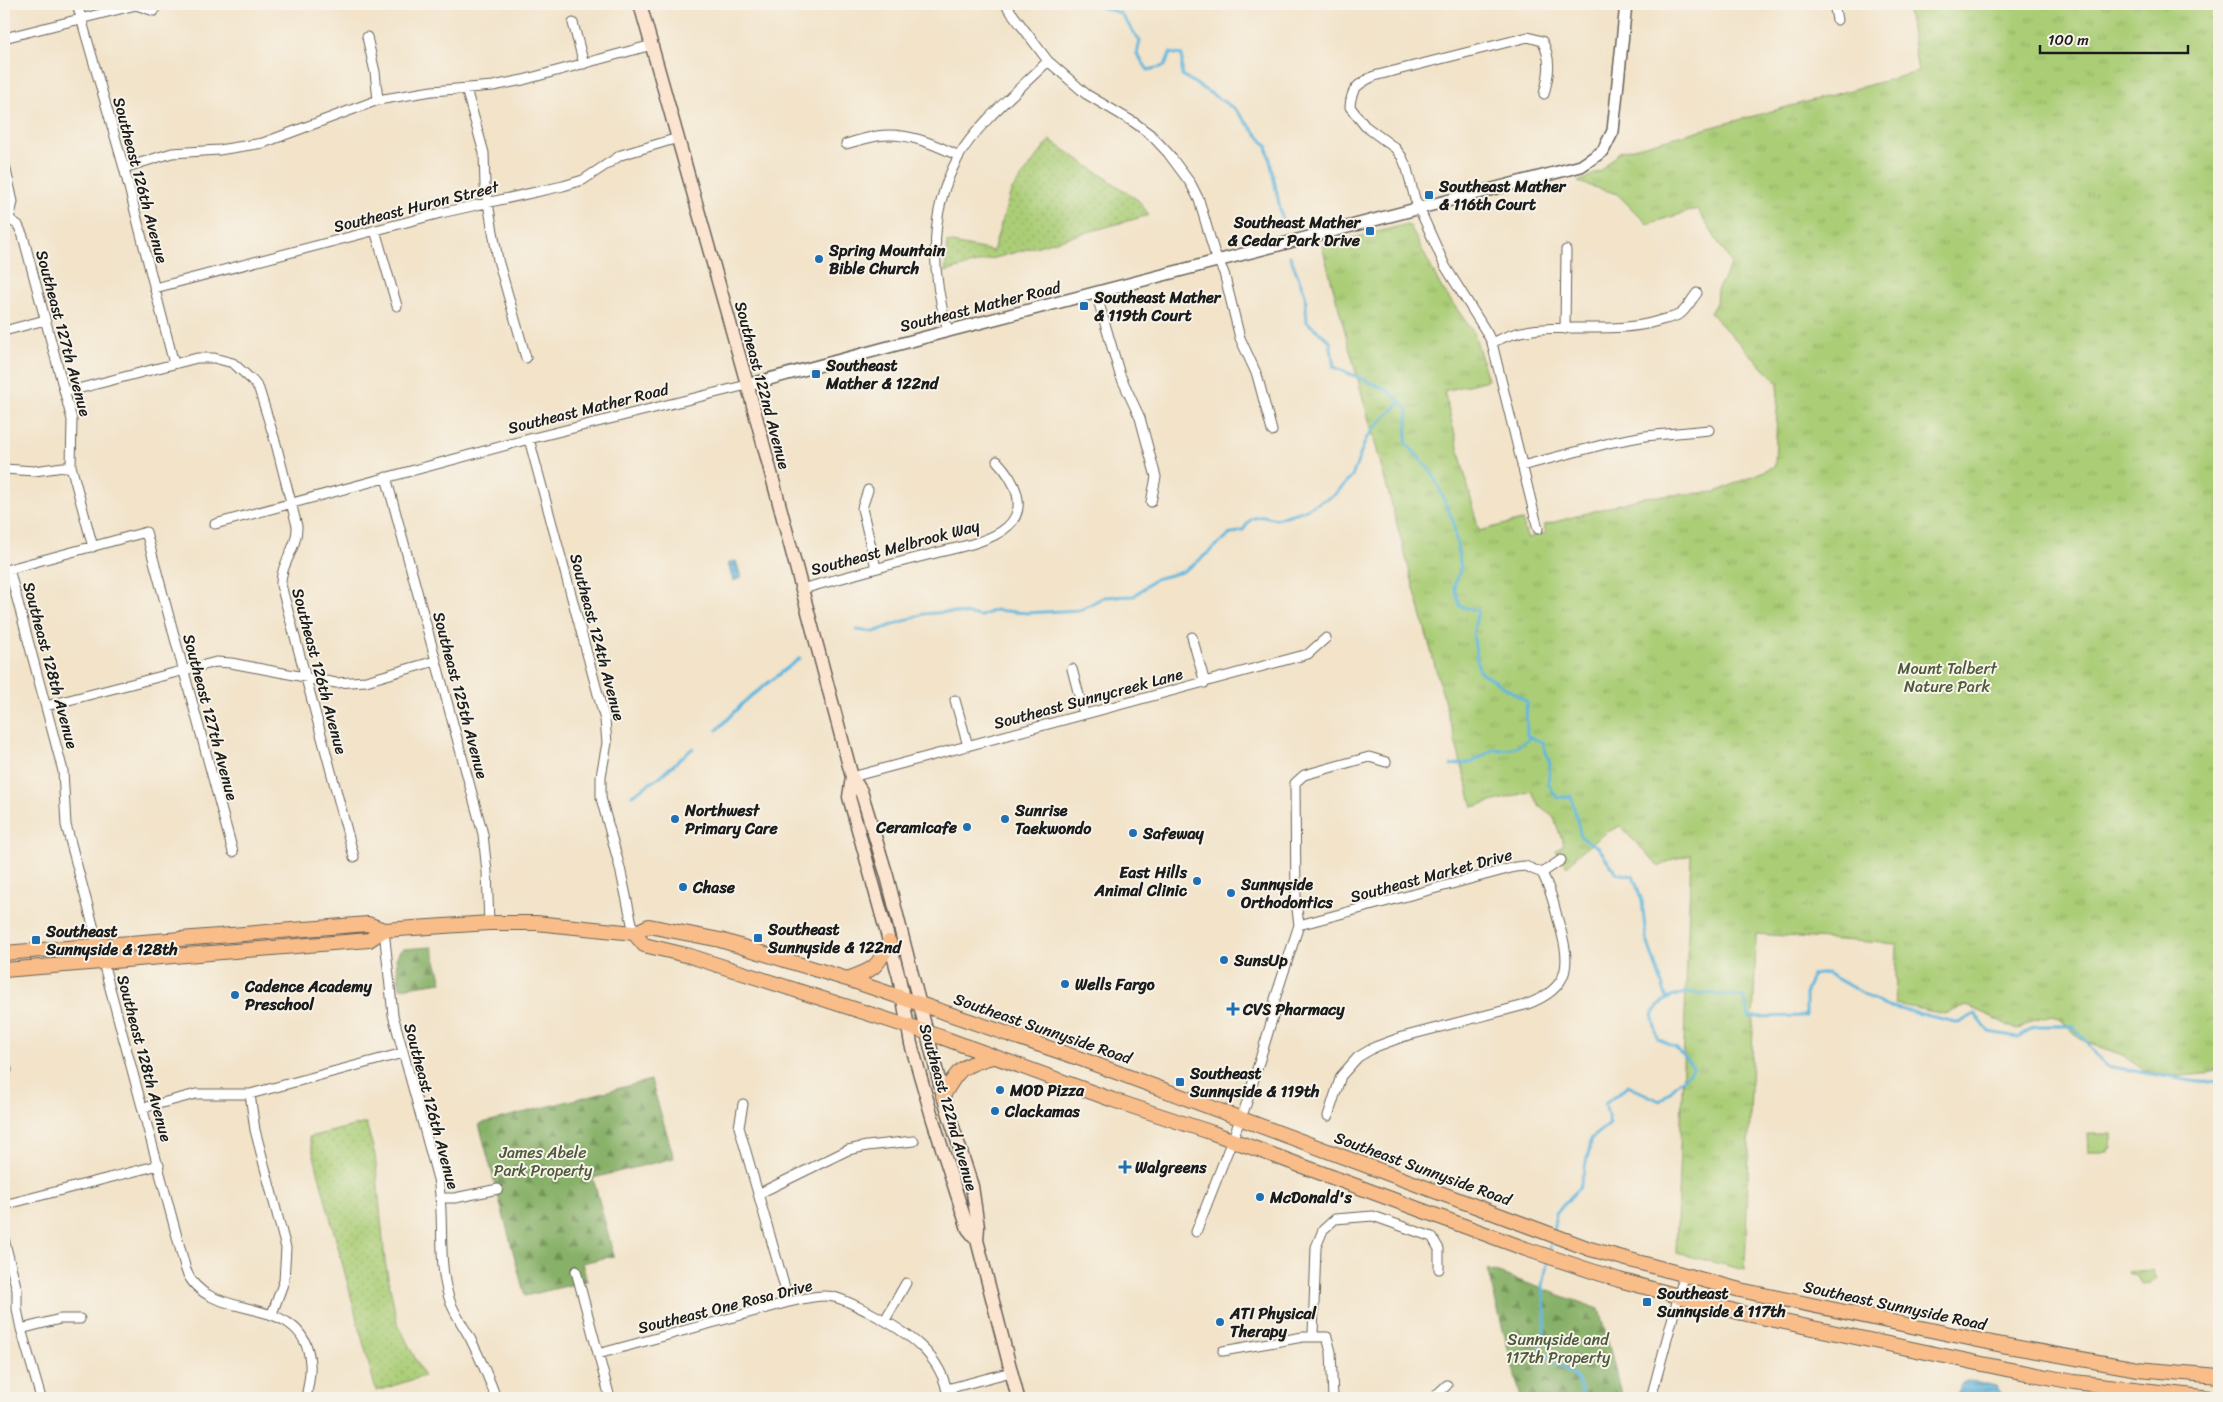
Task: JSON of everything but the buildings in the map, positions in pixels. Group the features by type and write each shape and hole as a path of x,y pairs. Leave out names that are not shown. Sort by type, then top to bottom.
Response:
{"main road":[{"name":"Southeast 122nd Avenue","path":"640,4 747,385 852,776 862,791 887,876 943,1096 972,1186 978,1227 977,1240 1018,1398"},
{"name":"Southeast 122nd Avenue","path":"852,776 848,797 861,837 889,942 908,1026 933,1120 968,1229 977,1240"},
{"path":"861,837 870,842 879,870 881,874 887,876"},
{"name":"Southeast Sunnyside Road","path":"4,953 368,924 384,930 489,923 562,925 634,933 649,926 720,940 919,1003 1081,1059 1590,1249 1684,1276 1748,1292 2069,1358 2138,1369 2219,1376"},
{"name":"Southeast Sunnyside Road","path":"4,970 369,940 384,930"},
{"path":"242,951 272,931"},
{"path":"634,933 644,945 690,956 926,1032 992,1057 1232,1140 1526,1249 1678,1297 1742,1313 2006,1369 2141,1395 2211,1398"},
{"path":"690,956 720,940"},
{"path":"847,979 876,968 889,942"},
{"path":"943,1096 962,1068 973,1062 992,1057"}],"street":[{"name":"Southeast 126th Avenue","path":"78,4 124,168 174,364 197,358 214,358 233,363 253,381 263,399 292,504 297,536 282,571 281,586 354,857"},
{"path":"1005,4 1048,61 1086,94 1135,123 1168,153 1191,184 1199,200 1218,261 1224,273 1240,338 1257,375 1272,431"},
{"name":"Southeast Mather Road","path":"216,524 529,439 747,385 1572,169 1599,155 1609,141 1615,123 1626,4"},
{"path":"1834,4 1837,20"},
{"path":"4,38 136,5 154,11"},
{"path":"573,23 584,64"},
{"path":"1538,529 1492,344 1482,324 1452,280 1419,208 1402,157 1395,148 1365,126 1350,107 1351,95 1360,83 1374,76 1528,37 1542,41 1548,50 1550,60 1544,94"},
{"path":"367,38 373,63 378,100"},
{"path":"124,168 172,153 219,150 263,143 378,100 414,93 493,86 523,80 652,45"},
{"path":"948,331 936,283 934,238 943,195 959,156 976,134 1048,61"},
{"path":"466,89 484,153 484,175 498,260 526,358"},
{"path":"846,144 877,136 906,136 940,146 959,156"},
{"name":"Southeast Huron Street","path":"155,288 375,230 583,180 621,155 678,138"},
{"path":"4,161 13,202 7,219"},
{"name":"Southeast 127th Avenue","path":"7,219 18,225 23,236 66,392 72,420 71,466 93,547 146,532 233,852"},
{"path":"375,230 397,306"},
{"path":"1565,329 1566,250"},
{"path":"1096,293 1120,375 1140,418 1156,477 1151,502"},
{"path":"1492,344 1510,334 1528,330 1621,329 1650,323 1680,314 1696,293"},
{"path":"4,331 46,320"},
{"path":"66,392 174,364"},
{"path":"1522,466 1613,442 1645,436 1709,430"},
{"name":"Southeast 124th Avenue","path":"529,439 605,720 607,743 601,776 601,798 620,868 634,933"},
{"name":"Southeast Melbrook Way","path":"802,589 978,542 1007,527 1015,516 1018,503 1015,486 1009,474 997,460"},
{"path":"4,469 34,471 71,466"},
{"name":"Southeast 125th Avenue","path":"386,478 484,834 488,872 489,923"},
{"path":"868,490 862,508 876,568"},
{"name":"Southeast 128th Avenue","path":"93,547 9,569 64,771 66,825 186,1270 193,1284 209,1297 272,1314 296,1327 304,1340 310,1365 306,1398"},
{"path":"1192,637 1205,683"},
{"name":"Southeast Sunnycreek Lane","path":"852,776 1308,654 1326,638"},
{"path":"46,706 216,662 231,663 336,683 366,681 435,661"},
{"path":"1072,669 1084,714"},
{"path":"955,700 968,746"},
{"path":"1196,1232 1240,1118 1270,1027 1275,999 1299,925 1296,901 1295,784 1304,775 1369,757 1386,762"},
{"path":"1328,1116 1341,1076 1358,1057 1375,1046 1525,1005 1541,999 1554,991 1566,971 1566,947 1551,893 1542,873 1560,860"},
{"name":"Southeast Market Drive","path":"1299,925 1515,867 1525,866 1542,873"},
{"name":"Southeast 126th Avenue","path":"384,930 393,1015 438,1179 441,1198 442,1262 449,1300 482,1362 496,1398"},
{"path":"143,1108 196,1094 250,1094 402,1053"},
{"path":"250,1094 255,1130 286,1248 284,1280 272,1314"},
{"path":"743,1104 739,1127 789,1302"},
{"path":"758,1194 848,1150 914,1140"},
{"path":"4,1205 159,1166"},
{"path":"441,1198 455,1198 498,1189"},
{"path":"1313,1335 1316,1247 1323,1230 1335,1220 1373,1216 1432,1237 1439,1249 1439,1269"},
{"path":"4,1239 16,1290 21,1329 41,1398"},
{"path":"576,1271 610,1398"},
{"path":"1651,1398 1684,1276"},
{"path":"885,1320 906,1283"},
{"name":"Southeast One Rosa Drive","path":"598,1354 789,1302 812,1297 833,1297 849,1302 885,1320 910,1336 927,1351 938,1369 948,1394 1011,1372"},
{"path":"21,1329 60,1319 80,1319"},
{"path":"1223,1352 1313,1335 1327,1337 1331,1352 1333,1398"},
{"path":"1433,1398 1446,1385"}],"green space":[{"name":"Mount Talbert Nature Park","path":"1907,4 2219,4 2219,1069 2203,1074 2172,1077 2143,1070 2125,1056 2082,1040 2060,1019 2052,1015 2035,1019 2017,1030 1967,1006 1945,1014 1895,1004 1897,944 1756,934 1745,1270 1676,1253 1691,855 1673,859 1659,867 1620,826 1607,832 1575,856 1576,858 1567,866 1556,851 1564,845 1554,818 1538,804 1532,791 1473,807 1322,246 1404,225 1410,226 1441,287 1474,333 1488,380 1444,391 1479,531 1522,520 1527,538 1546,533 1544,525 1645,497 1716,492 1775,466 1778,383 1710,313 1716,303 1717,290 1732,264 1697,209 1647,224 1617,194 1578,182 1601,171 1619,152 1918,72"},
{"path":"1050,140 1138,200 1149,215 945,272 947,242 993,251 1011,191"},
{"path":"432,947 442,982 400,988 396,959 399,952 403,949"},
{"name":"James Abele Park Property","path":"651,1080 674,1158 593,1178 614,1256 582,1263 587,1281 525,1296 479,1124"},
{"path":"366,1123 375,1155 385,1262 397,1322 424,1376 376,1391 309,1137"},
{"path":"2088,1134 2111,1134 2111,1148 2108,1149 2108,1152 2089,1152"},
{"name":"Sunnyside and 117th Property","path":"1487,1269 1599,1309 1623,1398 1521,1398"},
{"path":"2152,1270 2156,1279 2152,1280 2151,1283 2141,1284 2137,1276 2129,1275 2128,1272"}],"water":[{"path":"736,561 741,578 733,581 728,563"},
{"path":"1971,1381 1997,1386 2001,1398 1956,1398 1960,1386"}],"waterway":[{"path":"1096,4 1097,6 1120,13 1140,41 1137,54 1148,70 1165,66 1170,53 1182,55 1182,75 1235,109 1267,146 1284,228"},
{"path":"1290,256 1305,294 1307,322 1330,341 1334,367 1388,390 1408,410 1406,443 1433,474 1453,521 1461,568 1454,586 1460,606 1478,611 1473,634 1479,671 1526,701 1527,735 1543,743 1550,764 1548,783 1557,798 1571,796 1581,837 1598,847 1616,873 1633,876 1642,901 1646,937 1667,999"},
{"path":"857,630 874,632 923,614 946,612 981,616 995,610 1027,613 1080,610 1104,597 1134,596 1155,579 1182,572 1229,535 1243,530 1251,519 1264,516 1276,519 1302,511 1334,495 1352,477 1366,439 1378,424 1401,402"},
{"path":"717,730 746,700 800,658"},
{"path":"1451,765 1473,762 1494,749 1514,748 1530,737"},
{"path":"632,795 658,778 693,748"},
{"path":"1553,1232 1556,1213 1580,1187 1592,1138 1610,1124 1605,1104 1628,1086 1660,1101 1694,1068 1675,1047 1658,1039 1652,1015 1660,1004 1681,994 1706,993 1744,997 1749,1017 1806,1016 1806,992 1812,975 1827,973 1883,1005 1959,1023 1975,1014 1989,1032 2018,1037 2035,1026 2073,1026 2106,1066 2197,1082 2219,1080"},
{"path":"1549,1251 1552,1238"},
{"path":"1548,1260 1543,1285 1546,1323 1540,1349 1575,1377 1582,1390 1577,1398"}],"place":[{"name":"Southeast Mather & 116th Court","path":"1429,195"},
{"name":"Southeast Mather & Cedar Park Drive","path":"1370,231"},
{"name":"Spring Mountain Bible Church","path":"819,259"},
{"name":"Southeast Mather & 119th Court","path":"1084,306"},
{"name":"Southeast Mather & 122nd","path":"816,374"},
{"name":"Northwest Primary Care","path":"675,819"},
{"name":"Sunrise Taekwondo","path":"1005,819"},
{"name":"Ceramicafe","path":"967,827"},
{"name":"Safeway","path":"1133,833"},
{"name":"East Hills Animal Clinic","path":"1197,881"},
{"name":"Chase","path":"683,887"},
{"name":"Sunnyside Orthodontics","path":"1231,893"},
{"name":"Southeast Sunnyside & 122nd","path":"758,938"},
{"name":"Southeast Sunnyside & 128th","path":"36,940"},
{"name":"SunsUp","path":"1224,960"},
{"name":"Wells Fargo","path":"1065,984"},
{"name":"Cadence Academy Preschool","path":"235,995"},
{"name":"CVS Pharmacy","path":"1233,1009"},
{"name":"Southeast Sunnyside & 119th","path":"1180,1082"},
{"name":"MOD Pizza","path":"1000,1090"},
{"name":"Clackamas","path":"995,1111"},
{"name":"Walgreens","path":"1125,1167"},
{"name":"McDonald's","path":"1260,1197"},
{"name":"Southeast Sunnyside & 117th","path":"1647,1302"},
{"name":"ATI Physical Therapy","path":"1220,1322"}]}
